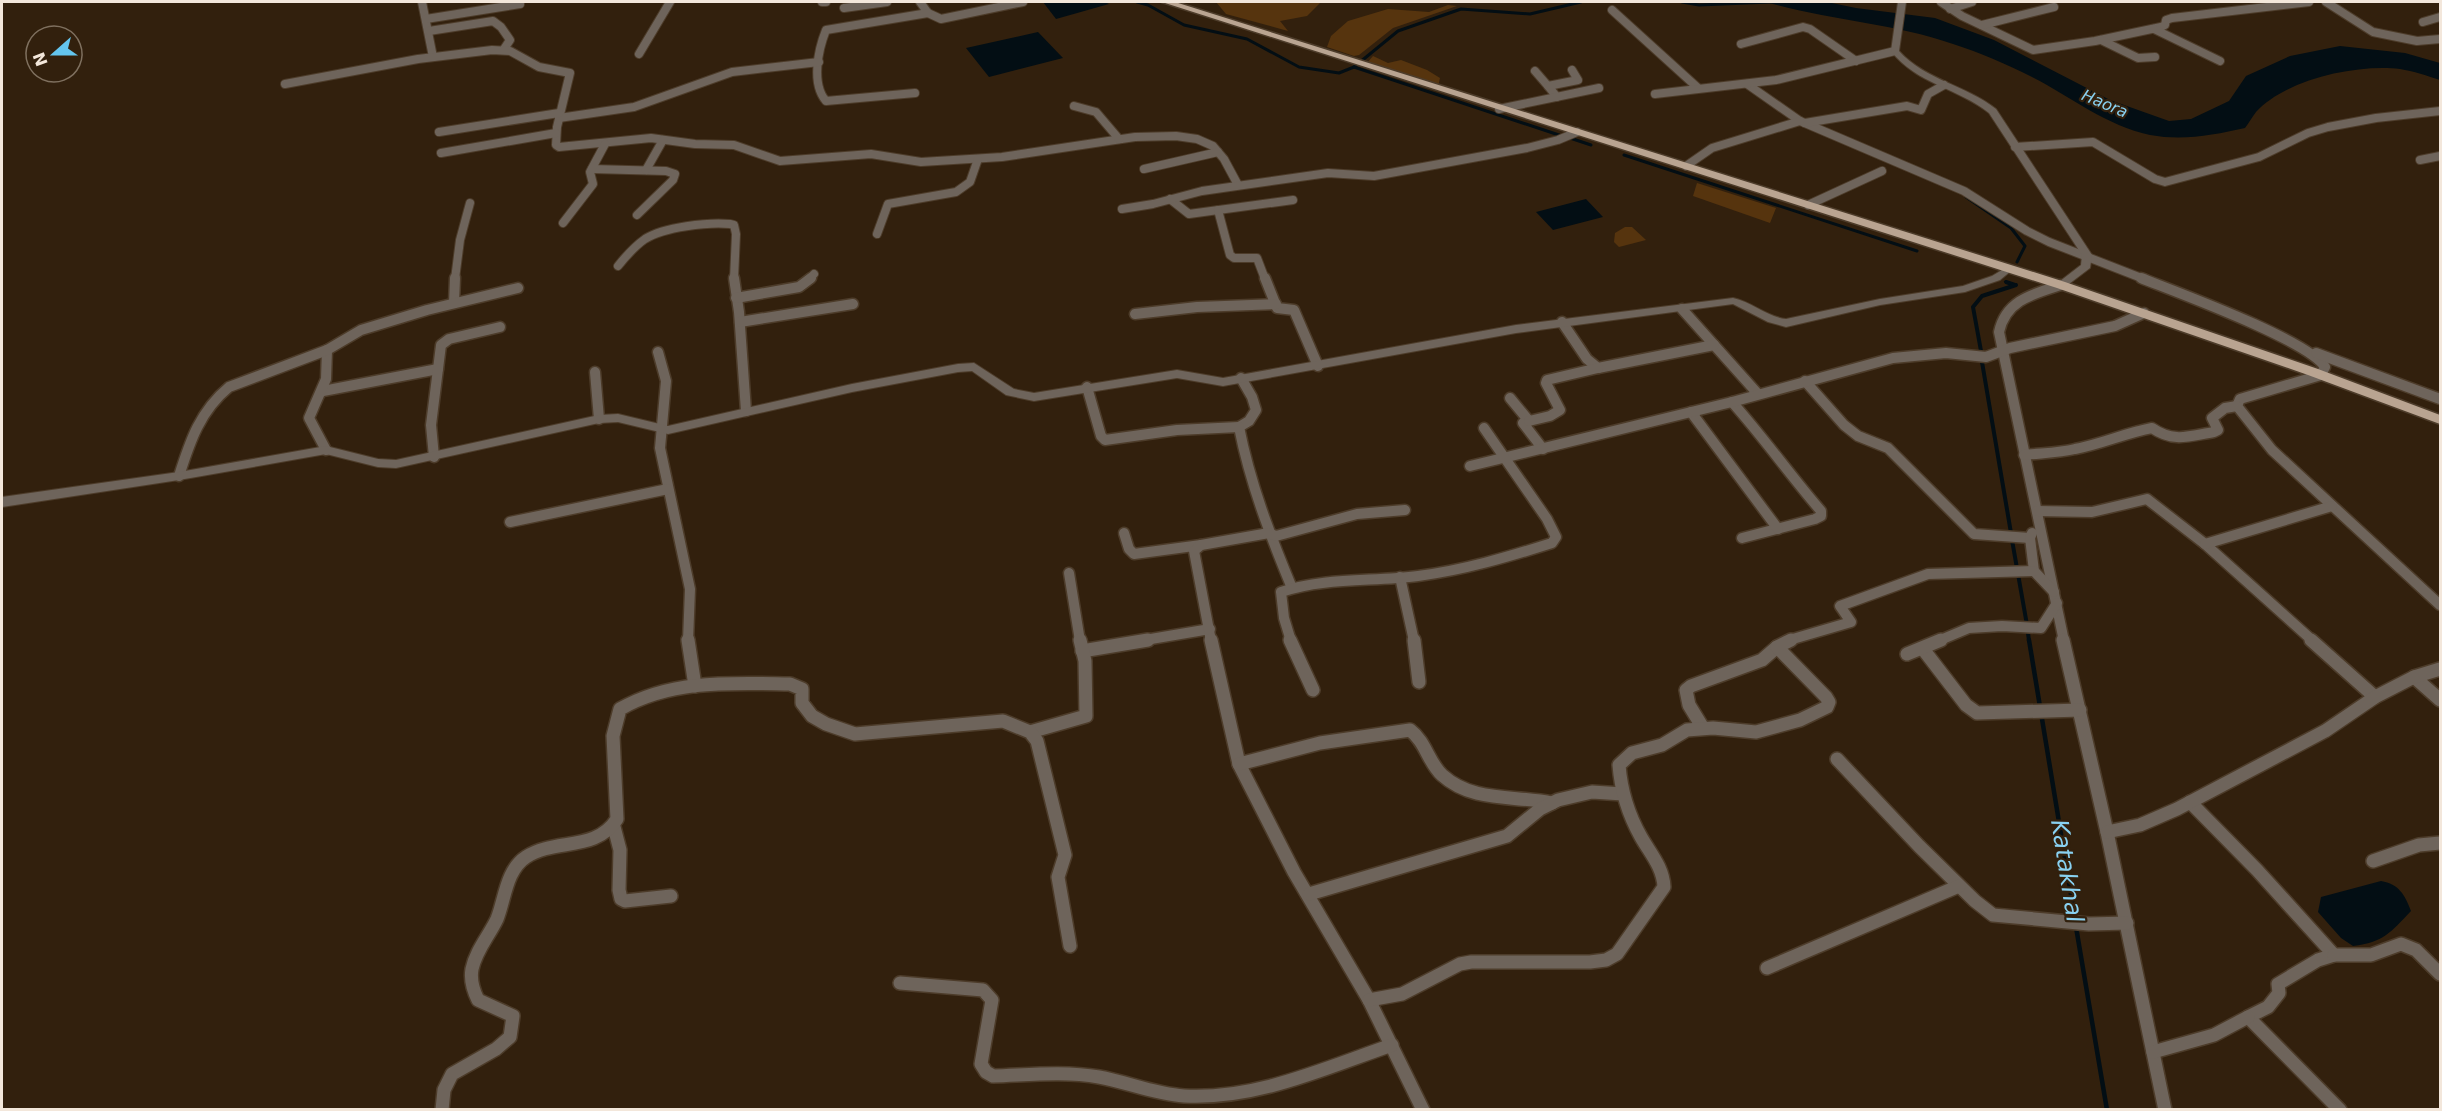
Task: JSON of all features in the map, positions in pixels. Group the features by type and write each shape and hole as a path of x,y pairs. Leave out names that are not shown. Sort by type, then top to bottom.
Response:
{"main road":[{"path":"1167,2 2007,270 2061,285 2321,375 2440,420"}],"street":[{"path":"422,2 433,57"},
{"path":"639,54 670,2"},
{"path":"844,8 887,2"},
{"path":"920,2 928,14 945,19 1023,2"},
{"path":"1895,51 1902,2"},
{"path":"1941,2 1950,9 2033,50 2154,29 2163,26 2166,20 2172,18 2309,2"},
{"path":"1950,9 1972,2"},
{"path":"2326,2 2373,32 2417,41 2440,39"},
{"path":"426,20 520,4"},
{"path":"1982,25 2054,7"},
{"path":"1612,10 1698,88"},
{"path":"915,93 826,101 822,99 818,86 823,37 828,29 928,14"},
{"path":"2423,22 2440,17"},
{"path":"429,31 494,21 510,40 504,49"},
{"path":"1741,44 1803,27 1810,29 1856,61"},
{"path":"2154,29 2220,61"},
{"path":"2101,40 2143,60 2155,57"},
{"path":"285,84 433,57 504,49 539,67 570,73 568,90 556,133 556,145 559,147 605,144 638,138 734,145 746,147 780,161 883,154 909,162 978,159 1160,136 1204,140 1214,146 1238,185"},
{"path":"1655,94 1776,80 1895,51"},
{"path":"1895,51 1914,69 1988,106 2087,255 2086,267 2061,285 2024,297 2005,311 1999,332 2046,564 2056,598 2127,923 2165,1110"},
{"path":"439,132 634,107 732,72 819,62"},
{"path":"1548,86 1578,80 1572,70"},
{"path":"1535,71 1557,97"},
{"path":"1747,84 1802,122 1964,191 2027,231 2049,242 2198,300 2304,348 2440,399"},
{"path":"1686,166 1712,148 1802,122 1907,106 1921,110 1928,94 1944,85"},
{"path":"1499,109 1599,88"},
{"path":"1074,106 1096,112 1119,140"},
{"path":"2015,147 2093,142 2155,179 2165,182 2254,158 2282,147 2302,134 2332,126 2372,118 2440,111"},
{"path":"1122,209 1188,193 1328,173 1374,176 1527,148 1558,140 1577,132"},
{"path":"441,153 556,133"},
{"path":"646,170 663,140"},
{"path":"562,223 593,184 590,172 605,144"},
{"path":"1144,169 1218,152"},
{"path":"2420,160 2440,156"},
{"path":"877,234 888,204 935,197 964,189 970,183 978,159"},
{"path":"592,169 672,172 675,176 637,215"},
{"path":"1808,205 1882,171"},
{"path":"1170,199 1189,213 1293,200"},
{"path":"454,303 454,268 460,231 470,204"},
{"path":"1218,210 1230,255 1234,258 1257,258 1279,309 1293,309 1295,312 1318,366"},
{"path":"618,266 630,251 655,232 734,225 736,234 733,262 746,411"},
{"path":"2,502 126,485 326,450 378,463 396,464 599,419 618,418 662,430 686,427 746,411 936,372 974,367 1010,392 1035,397 1177,374 1223,382 1562,322 1739,302 1771,321 1786,323 1987,282 1999,277 2007,270"},
{"path":"736,298 799,287 814,274"},
{"path":"179,476 197,421 216,396 229,387 327,350 361,330 454,303 518,288"},
{"path":"740,322 854,304"},
{"path":"1135,314 1197,307 1276,304"},
{"path":"1682,309 1758,394"},
{"path":"1470,466 1732,402 1893,358 1932,353 1986,357 2002,350 2115,326 2144,313"},
{"path":"1562,322 1587,359 1598,368"},
{"path":"434,457 431,425 444,341 500,327"},
{"path":"1543,449 1523,423 1551,416 1560,410 1546,380 1714,345"},
{"path":"2237,406 2240,399 2321,375 2325,367 2324,363 2304,348"},
{"path":"326,450 309,418 323,391 330,366 327,350"},
{"path":"658,352 666,381 660,448 690,589 688,638 695,686"},
{"path":"323,391 438,369"},
{"path":"595,372 599,419"},
{"path":"1087,387 1101,436 1105,440 1177,430 1239,427 1249,421 1256,411 1252,397 1241,378"},
{"path":"1805,381 1844,425 1865,440 1888,448 1974,534 2030,538"},
{"path":"1510,398 1529,422"},
{"path":"1732,402 1772,447 1776,458 1821,512 1821,516 1815,519 1742,538"},
{"path":"2024,455 2073,450 2116,439 2125,433 2152,428 2169,438 2217,431 2218,428 2212,418 2225,408 2237,406"},
{"path":"2237,406 2272,450 2440,605"},
{"path":"1691,412 1778,529"},
{"path":"1239,427 1269,533 1292,588"},
{"path":"1313,690 1292,645 1281,605 1281,592 1292,588 1400,577 1480,565 1552,543 1556,537 1484,428"},
{"path":"510,522 668,489"},
{"path":"2038,517 2092,512 2147,499 2205,544 2375,697"},
{"path":"2205,544 2332,506"},
{"path":"1124,533 1129,549 1134,555 1269,533 1276,536 1357,514 1405,510"},
{"path":"2026,569 2030,538 2038,517"},
{"path":"1201,545 1194,552 1220,685 1239,764 1294,872 1309,894 1369,1000 1424,1110"},
{"path":"1703,728 1691,708 1686,690 1691,686 1762,660 1783,642 1851,622 1840,606 1928,574 2026,569 2046,564"},
{"path":"2026,569 2056,598"},
{"path":"1030,732 1086,716 1085,661 1069,573"},
{"path":"1400,577 1413,629 1419,682"},
{"path":"1906,654 1923,649 1969,628 2002,626 2040,628 2056,598"},
{"path":"1082,651 1210,629"},
{"path":"1369,1000 1402,994 1460,964 1472,962 1590,962 1606,960 1617,954 1664,887 1664,877 1637,829 1623,794 1619,765 1632,753 1662,745 1687,730 1703,728 1756,732 1800,720 1827,707 1829,702 1826,697 1777,647"},
{"path":"1923,649 1966,705 1977,713 2080,710"},
{"path":"2107,832 2140,825 2190,802 2325,731 2375,697 2414,677 2440,669"},
{"path":"2414,677 2440,700"},
{"path":"442,1110 444,1090 452,1074 496,1050 510,1037 513,1016 478,1000 471,985 473,966 497,918 514,870 524,858 535,853 596,839 606,835 614,827 617,819 613,736 620,709 641,697 659,691 695,686 790,684 801,689 803,705 812,715 835,729 855,734 1003,721 1030,732 1037,741 1065,855 1058,877 1070,946"},
{"path":"1239,764 1320,743 1410,730 1423,741 1438,772 1450,783 1493,799 1525,797 1552,803"},
{"path":"1837,759 1959,886 1993,915 2089,924 2127,923"},
{"path":"1309,894 1507,836 1519,830 1538,809 1552,803 1595,791 1612,791 1623,794"},
{"path":"2190,802 2257,870 2334,956"},
{"path":"614,827 620,850 619,890 621,899 625,901 670,896"},
{"path":"2373,861 2419,845 2440,843"},
{"path":"1767,968 1959,886"},
{"path":"2153,1052 2226,1032 2268,1007 2279,993 2278,984 2318,960 2334,956 2371,955 2397,944 2406,944 2416,950 2440,974"},
{"path":"900,983 983,990 989,994 992,1000 981,1064 986,1072 993,1076 1079,1074 1101,1077 1139,1089 1184,1096 1225,1095 1268,1087 1392,1045"},
{"path":"2248,1017 2340,1110"}],"shaded area":[{"path":"1216,2 1321,2 1307,16 1280,21 1288,31 1226,14"},
{"path":"1448,5 1457,6 1393,28 1359,55 1354,56 1327,47 1331,36 1348,21 1388,9 1429,12"},
{"path":"1373,56 1388,63 1401,60 1427,70 1440,78 1438,87 1367,63"},
{"path":"1697,183 1776,208 1770,223 1693,196"},
{"path":"1625,227 1632,227 1646,240 1619,247 1614,242 1615,233"}],"water":[{"path":"1043,2 1105,2 1109,4 1056,19"},
{"name":"Haora","path":"1766,2 1827,2 1935,18 1994,40 2110,100 2169,121 2191,119 2229,101 2246,76 2290,56 2340,46 2405,53 2440,63 2440,80 2415,72 2383,68 2323,76 2269,100 2256,112 2245,128 2198,136 2162,137 2119,125 2023,72 1963,47 1907,31"},
{"path":"1038,32 1063,58 989,77 966,48"},
{"path":"1586,199 1603,217 1553,230 1536,212"},
{"path":"2381,881 2387,882 2400,891 2411,911 2386,935 2372,942 2353,946 2341,938 2318,912 2321,897"}],"waterway":[{"path":"1137,2 1148,5 1184,25 1247,39 1299,67 1339,73 1354,67"},
{"path":"1354,67 1398,31 1461,9 1530,14 1581,2"},
{"path":"1682,2 1699,5 1771,2"},
{"path":"1354,67 1562,136"},
{"path":"1570,138 1591,145"},
{"path":"1624,155 1917,251"},
{"name":"Katakhal","path":"1966,197 2011,228 2025,246 2017,262"},
{"name":"Katakhal","path":"2006,282 2015,285"},
{"name":"Katakhal","path":"1981,351 1973,307 1982,296 2016,285"},
{"name":"Katakhal","path":"1982,362 2011,533"},
{"name":"Katakhal","path":"2012,540 2027,625"},
{"name":"Katakhal","path":"2028,633 2029,641"},
{"name":"Katakhal","path":"2029,640 2075,919"},
{"name":"Katakhal","path":"2076,927 2107,1110"}]}
